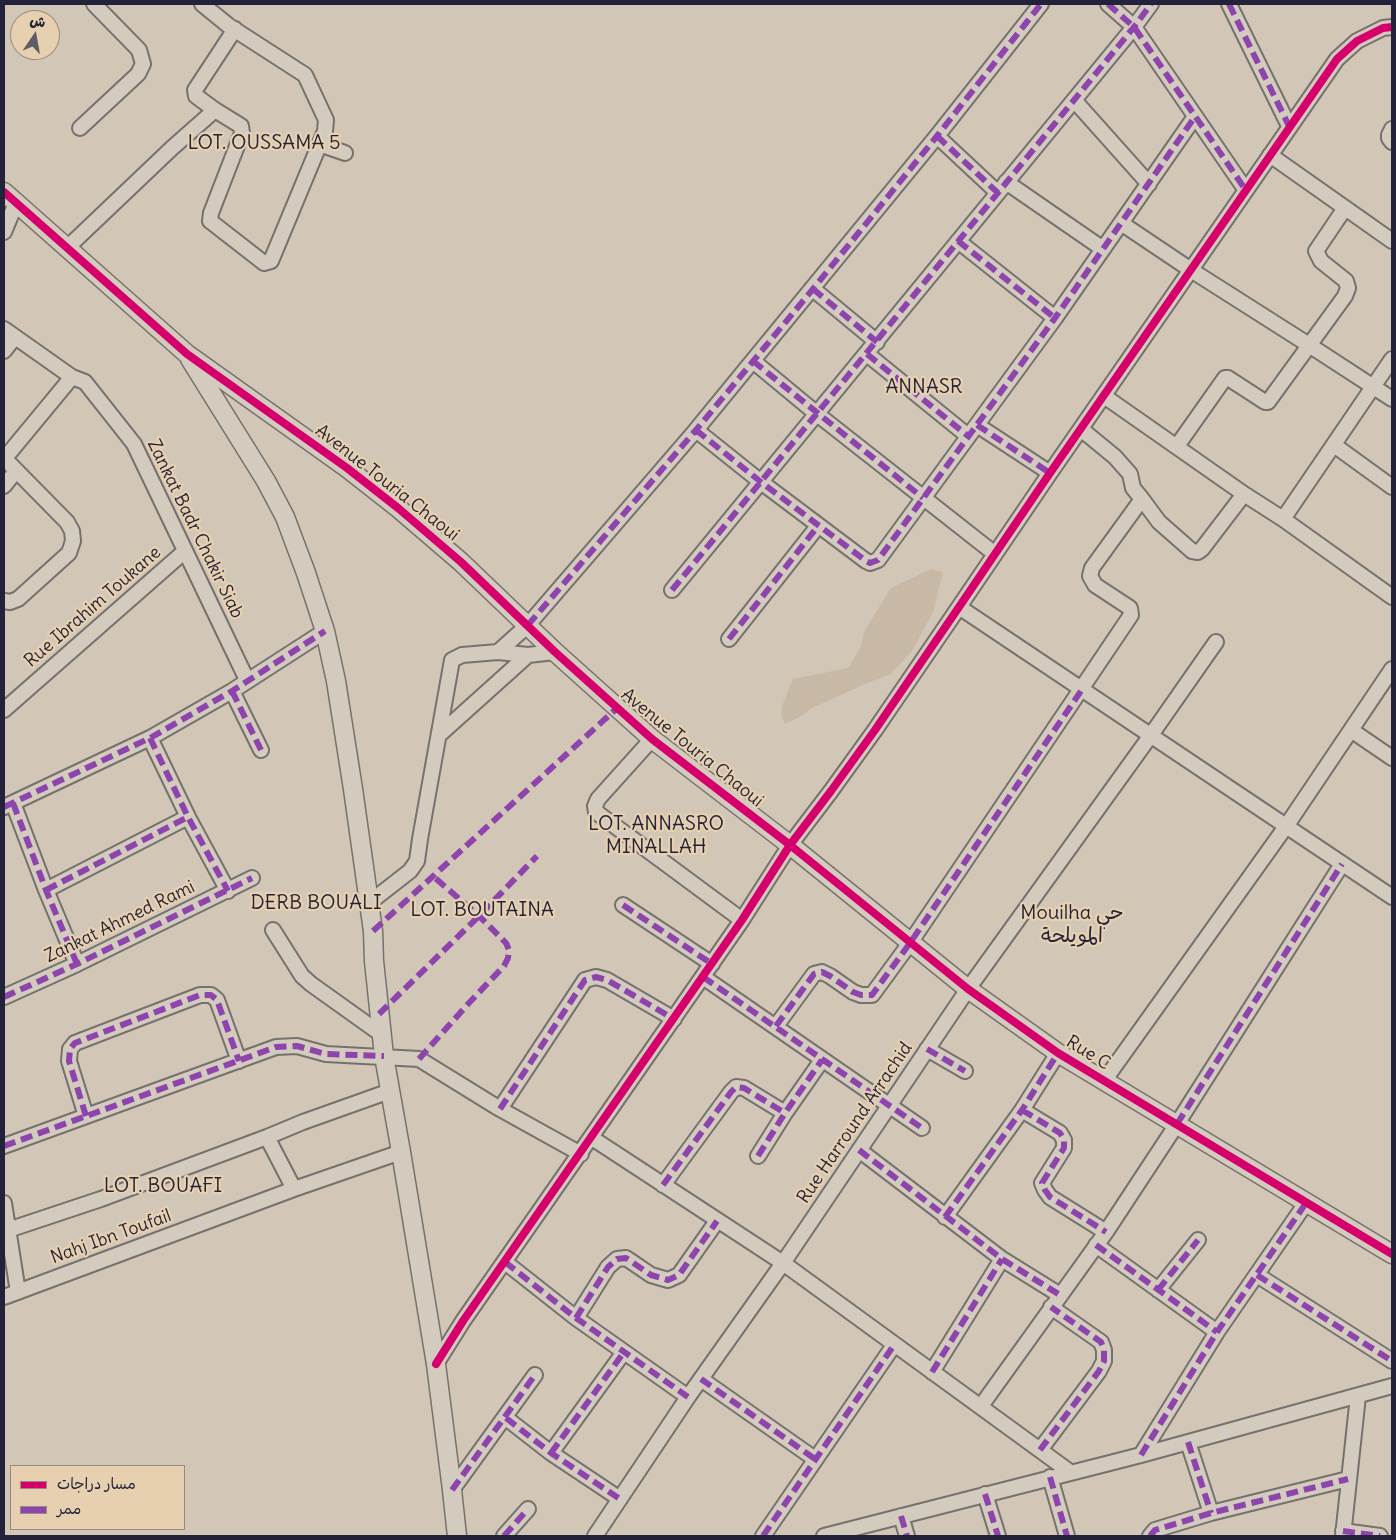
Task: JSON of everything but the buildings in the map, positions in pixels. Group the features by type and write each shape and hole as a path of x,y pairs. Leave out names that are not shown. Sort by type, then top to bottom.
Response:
{"street":[{"path":"80,128 138,74 143,64 139,50 94,4"},
{"path":"202,4 235,29 305,75 326,120 325,131 320,144 271,261 264,263 210,220 242,133 241,126 196,96 195,90 235,29"},
{"path":"498,652 528,625 696,430 937,136 1041,4"},
{"path":"1108,4 1134,28 1194,118 1245,189"},
{"path":"672,590 1134,28 1151,4"},
{"path":"1229,4 1289,126"},
{"path":"436,1364 712,964 790,845 831,791 960,607 1050,472 1289,126 1337,59 1357,41 1383,28 1392,27"},
{"path":"1074,100 1149,184"},
{"path":"68,247 172,148 215,110"},
{"path":"696,430 818,526 866,561 874,562 878,560 1055,318 1194,118"},
{"path":"1392,129 1389,135 1392,142"},
{"path":"937,136 1002,188 1103,249"},
{"path":"320,144 345,153"},
{"path":"1270,155 1392,241"},
{"path":"4,232 10,197"},
{"name":"Avenue Touria Chaoui","path":"10,197 187,354 310,441 398,508 461,562 554,652 652,739 790,845"},
{"path":"1177,446 1225,378 1268,402 1310,345 1347,291 1346,281 1320,261 1316,251 1345,208"},
{"path":"1121,223 1190,270 1310,345 1392,400"},
{"path":"958,241 1055,318"},
{"path":"813,289 877,342"},
{"path":"4,351 9,333"},
{"name":"Zankat Badr Chakir Siab","path":"9,333 72,377 85,382 134,444 247,680"},
{"path":"187,354 266,481 285,517 325,630 342,719 369,903 384,1056 436,1364 457,1536"},
{"path":"867,354 973,430 1050,472"},
{"path":"1283,520 1392,359"},
{"path":"753,361 817,414 995,554"},
{"path":"4,601 10,602 18,599 69,552 72,531 67,522 4,458 72,377"},
{"path":"1104,396 1392,597"},
{"path":"1080,429 1115,457 1130,474 1133,488 1158,522 1192,551 1198,552 1202,549 1244,494"},
{"path":"1334,445 1392,487"},
{"path":"4,486 16,471"},
{"path":"776,1026 814,974 822,972 853,992 861,995 872,995 910,944 1131,615 1130,608 1095,585 1091,580 1090,571 1142,499"},
{"path":"729,638 818,526"},
{"name":"Rue Ibrahim Toukane","path":"4,710 185,551"},
{"path":"960,607 1288,825 1392,897"},
{"path":"77,964 9,805 150,738 232,691 325,630"},
{"name":"Rue Harround Arrachid","path":"595,1536 688,1397 783,1263 968,989 1216,642"},
{"path":"369,903 410,871 418,861 420,839 452,660 462,655 498,652 528,655 554,652"},
{"path":"439,735 528,655"},
{"path":"1104,1081 1288,825 1351,730 1390,676"},
{"path":"232,691 261,750"},
{"path":"1351,730 1392,758"},
{"path":"150,738 188,817 228,890"},
{"path":"652,739 598,799 595,806 596,812 742,920"},
{"path":"46,890 188,817"},
{"name":"Rue C","path":"790,845 910,944 968,989 1058,1053 1306,1204 1392,1254"},
{"path":"981,1406 1106,1232 1342,864"},
{"name":"Zankat Ahmed Rami","path":"4,997 77,964 252,878"},
{"path":"1378,887 1392,884"},
{"path":"623,905 712,964"},
{"path":"273,930 302,976 381,1034"},
{"path":"703,977 922,1128"},
{"path":"500,1109 584,980 596,978 608,980 674,1019"},
{"path":"86,1116 69,1062 70,1049 75,1043 200,995 211,995 218,1000 239,1061"},
{"path":"4,1146 276,1048 297,1046 326,1054 418,1059 500,1109 581,1154"},
{"path":"927,1049 966,1071"},
{"path":"945,1217 1022,1110 1058,1053"},
{"path":"758,1156 822,1060"},
{"path":"663,1185 736,1087 744,1088 785,1113"},
{"path":"8,1230 101,1199 390,1091"},
{"path":"1022,1110 1060,1133 1064,1140 1064,1148 1042,1182 1045,1190 1050,1197 1106,1232"},
{"path":"267,1137 294,1188"},
{"path":"592,1138 783,1263 1070,1472"},
{"path":"859,1150 1002,1259 1060,1294"},
{"name":"Nahj Ibn Toufail","path":"4,1297 294,1188 401,1152"},
{"path":"4,1203 18,1292"},
{"path":"1141,1455 1217,1332 1306,1204"},
{"path":"576,1318 608,1267 617,1259 626,1258 651,1275 668,1280 679,1275 718,1221"},
{"path":"1158,1290 1198,1240"},
{"path":"1096,1245 1217,1332"},
{"path":"932,1372 1002,1259"},
{"path":"505,1262 576,1318 688,1397"},
{"path":"1257,1275 1392,1361"},
{"path":"1040,1450 1099,1371 1104,1361 1104,1350 1101,1342 1051,1306"},
{"path":"763,1536 894,1345"},
{"path":"551,1453 624,1352"},
{"path":"452,1490 506,1418 535,1375"},
{"path":"701,1379 815,1459"},
{"path":"824,1536 1141,1455 1392,1386"},
{"path":"1358,1396 1343,1534 1380,1536"},
{"path":"506,1418 551,1453 620,1499"},
{"path":"1188,1442 1211,1513"},
{"path":"1050,1477 1067,1536"},
{"path":"1150,1536 1156,1530 1211,1513 1348,1479"},
{"path":"985,1494 998,1536"},
{"path":"504,1536 528,1509"},
{"path":"901,1516 907,1536"}],"shaded area":[{"path":"931,569 943,572 933,612 912,651 891,674 812,708 785,724 781,715 782,706 793,679 848,668 860,648 865,630 891,588"}],"marked path":[{"path":"528,625 696,430 813,289 1041,4"},
{"path":"1108,4 1134,27 1245,189"},
{"path":"672,590 1151,4"},
{"path":"1229,4 1289,126"},
{"path":"696,430 761,482 866,561 870,563 878,560 1055,318 1194,118"},
{"path":"937,136 998,193"},
{"path":"958,241 1055,318"},
{"path":"813,289 877,342"},
{"path":"867,354 968,436"},
{"path":"753,361 923,498"},
{"path":"977,425 1050,473"},
{"path":"729,639 818,526"},
{"path":"4,807 150,738 232,691 325,631"},
{"path":"776,1026 814,974 822,972 853,992 861,995 872,995 910,943 1083,688"},
{"path":"232,691 261,750"},
{"path":"373,931 616,709"},
{"path":"150,738 188,817 228,891"},
{"path":"13,803 77,964"},
{"path":"46,890 188,817"},
{"path":"379,1014 537,856"},
{"path":"1177,1124 1342,864"},
{"path":"419,1059 504,966 509,950 506,943 479,916 434,877"},
{"path":"4,997 77,964 252,878"},
{"path":"623,905 712,964"},
{"path":"500,1109 585,980 596,977 607,980 674,1019"},
{"path":"703,977 922,1128"},
{"path":"86,1116 69,1061 70,1049 75,1043 200,995 211,995 217,1000 239,1061"},
{"path":"4,1146 276,1047 297,1046 326,1054 384,1056"},
{"path":"927,1049 965,1071"},
{"path":"945,1217 1022,1110 1058,1053"},
{"path":"758,1156 822,1060"},
{"path":"663,1185 736,1087 744,1088 785,1113"},
{"path":"1022,1110 1060,1133 1064,1140 1064,1148 1042,1183 1045,1190 1050,1197 1106,1232"},
{"path":"859,1150 1002,1259 1060,1295"},
{"path":"1141,1455 1217,1332 1306,1203"},
{"path":"576,1318 608,1267 617,1259 626,1258 651,1275 668,1280 679,1275 717,1221"},
{"path":"1158,1290 1198,1240"},
{"path":"1096,1245 1217,1332"},
{"path":"932,1372 1002,1259"},
{"path":"505,1262 576,1318 688,1397"},
{"path":"1257,1275 1392,1361"},
{"path":"1040,1450 1099,1371 1104,1361 1104,1350 1101,1342 1051,1307"},
{"path":"763,1536 894,1345"},
{"path":"551,1453 624,1352"},
{"path":"452,1490 535,1375"},
{"path":"701,1379 815,1459"},
{"path":"506,1418 551,1453 620,1499"},
{"path":"1188,1442 1211,1513"},
{"path":"1050,1477 1067,1536"},
{"path":"1150,1536 1155,1530 1211,1513 1348,1479"},
{"path":"985,1494 998,1536"},
{"path":"504,1536 528,1509"},
{"path":"901,1516 907,1536"},
{"path":"1343,1531 1380,1536"}],"cycle path":[{"path":"436,1364 463,1321 742,920 790,845 875,730 1050,473 1337,59 1357,41 1383,28 1392,27"},
{"path":"4,192 187,354 347,468 398,508 461,562 555,652 652,739 790,845 968,989 1058,1053 1392,1254"}],"district":[{"name":"LOT. OUSSAMA 5","path":"264,143"},
{"name":"ANNASR","path":"924,387"},
{"name":"LOT. ANNASRO MINALLAH","path":"656,836"},
{"name":"DERB BOUALI","path":"316,903"},
{"name":"LOT. BOUTAINA","path":"482,910"},
{"name":"Mouilha حي المويلحة","path":"1072,924"},
{"name":"LOT. BOUAFI","path":"163,1186"}]}
